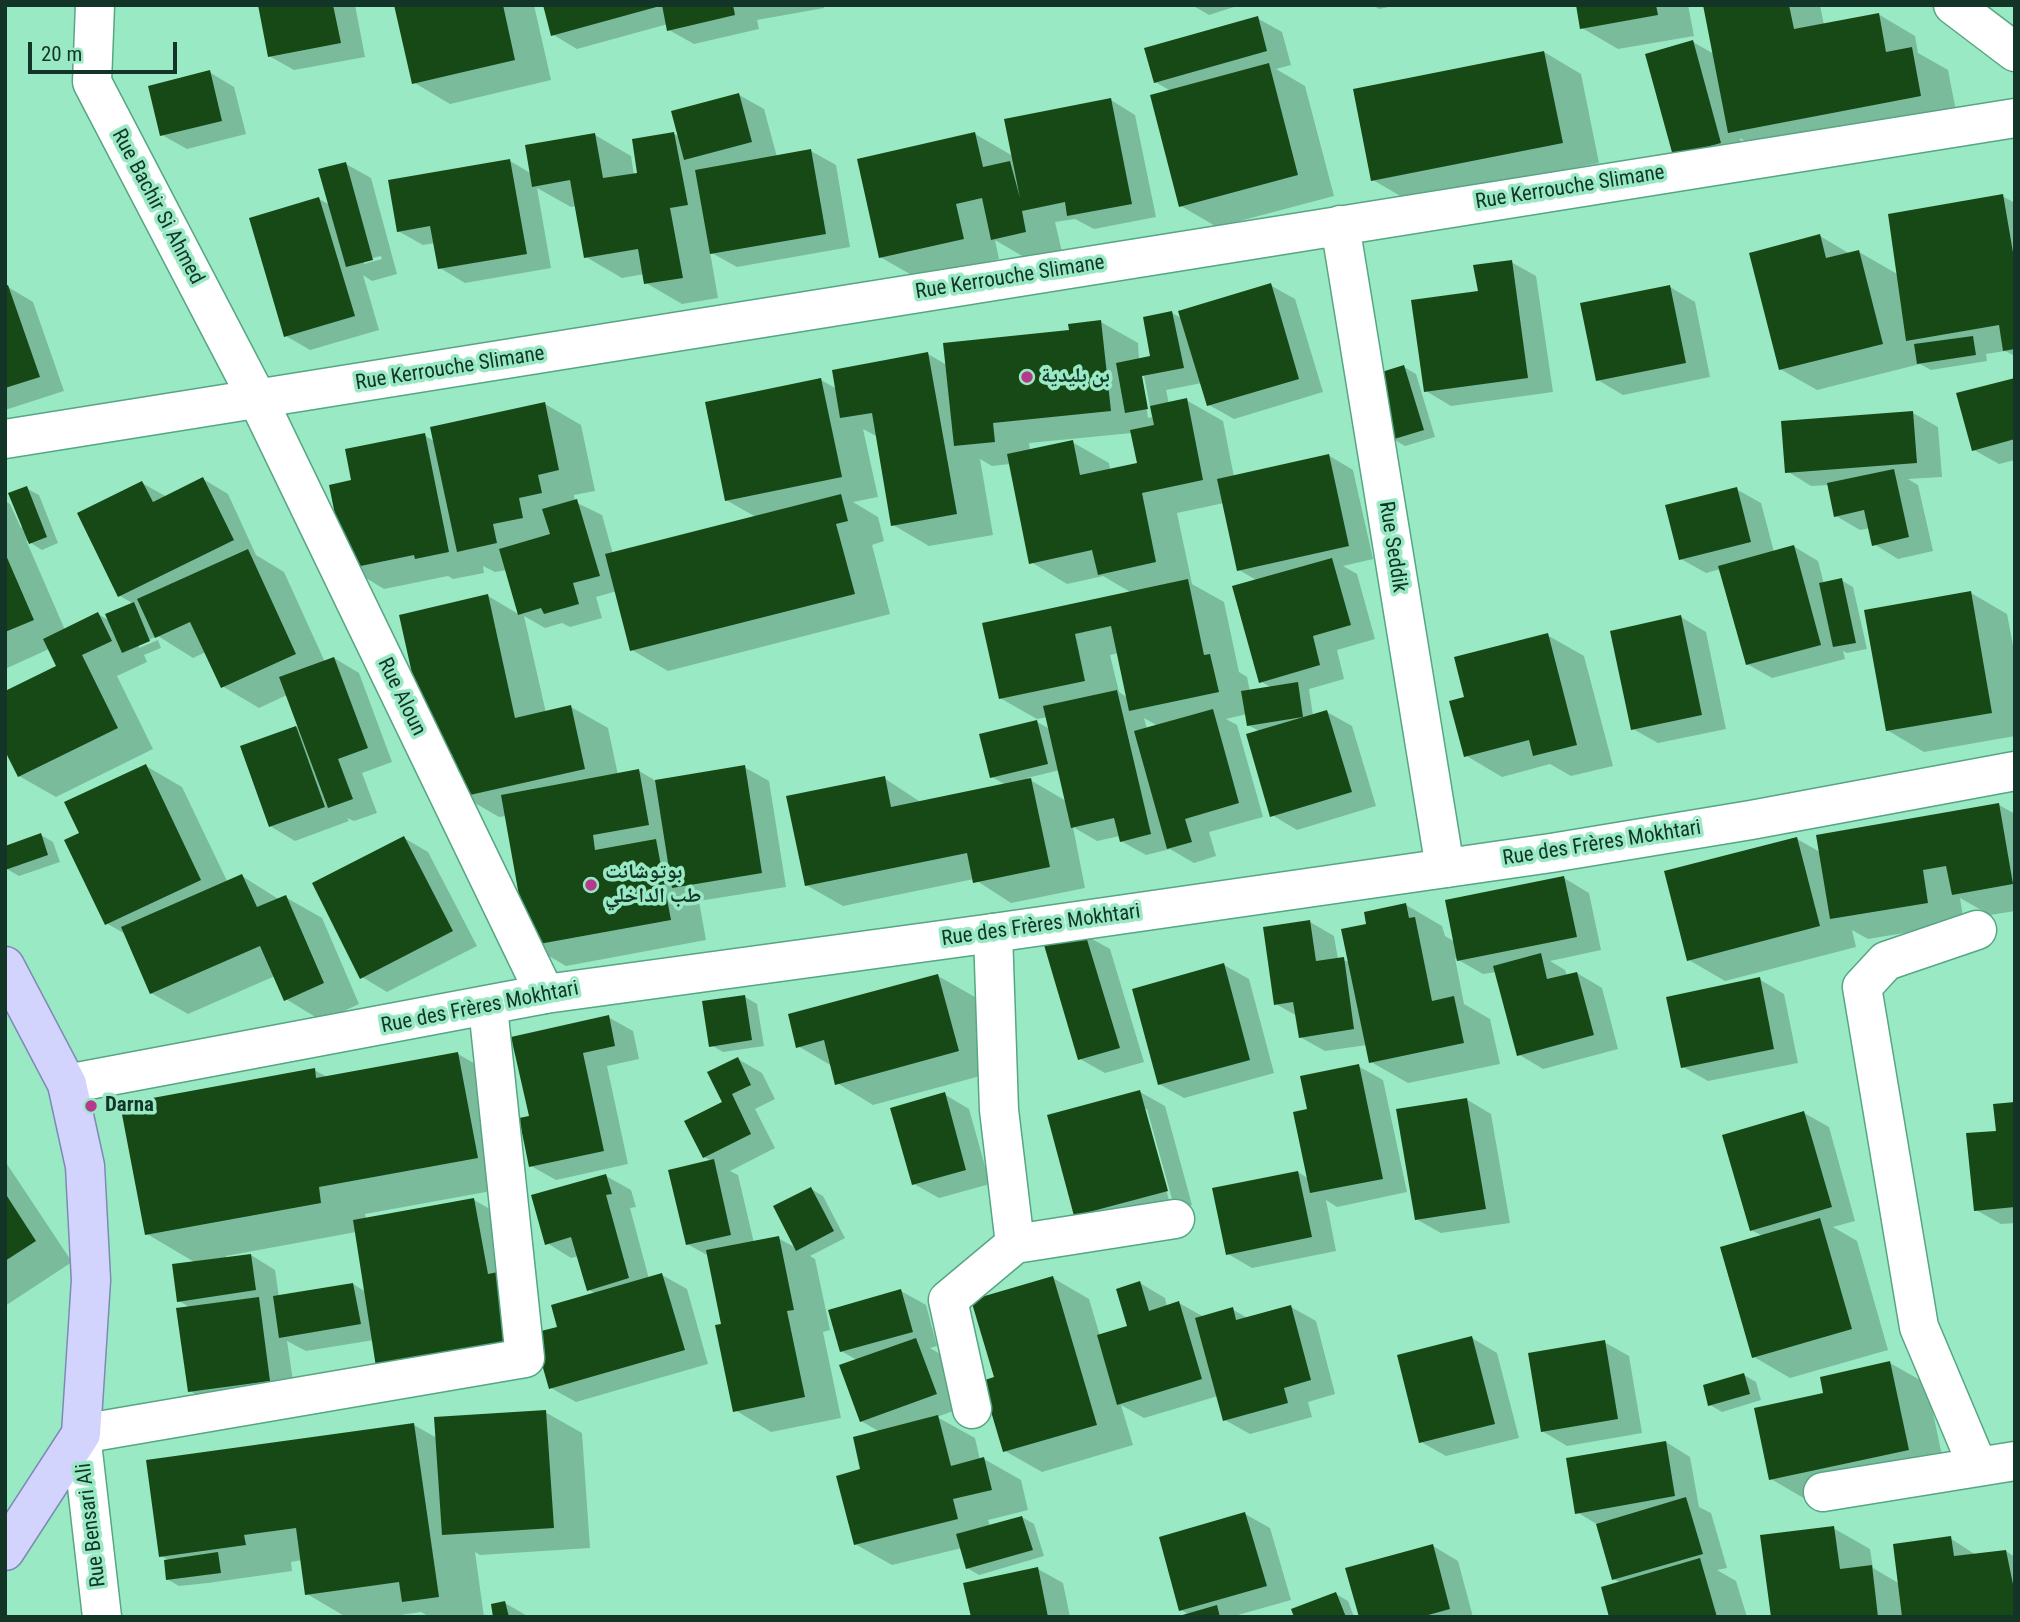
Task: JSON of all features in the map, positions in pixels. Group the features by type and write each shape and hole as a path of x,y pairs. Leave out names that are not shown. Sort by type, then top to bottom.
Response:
{"main road":[{"path":"5,966 67,1084 85,1166 91,1280 81,1434 5,1551"}],"street":[{"name":"Rue Bachir Si Ahmed","path":"95,5 92,82 258,400"},
{"path":"1952,5 2015,52"},
{"name":"Rue Kerrouche Slimane","path":"5,439 2015,118"},
{"name":"Rue Seddik","path":"1340,225 1445,868"},
{"name":"Rue Aloun","path":"258,400 545,993"},
{"name":"Rue des Frères Mokhtari","path":"67,1084 488,1007 545,993 993,933 1445,868 1751,820 2015,771"},
{"path":"1977,930 1886,961 1862,986 1919,1327 1978,1467"},
{"path":"993,933 999,1110 1015,1244"},
{"path":"81,1434 525,1358 488,1007"},
{"path":"972,1409 948,1300 1015,1244 1175,1219"},
{"name":"Rue Bensari Ali","path":"81,1434 102,1617"},
{"path":"1823,1492 2015,1461"}],"building":[{"path":"258,5 333,5 341,43 268,57"},
{"path":"394,5 503,5 515,60 412,84"},
{"path":"543,5 660,5 660,6 551,36"},
{"path":"662,5 733,5 735,15 667,31"},
{"path":"1576,5 1656,5 1658,15 1580,29"},
{"path":"1703,5 1789,5 1794,29 1879,13 1886,52 1912,47 1921,96 1728,133"},
{"path":"1258,16 1267,51 1154,83 1144,48"},
{"path":"1693,40 1721,143 1673,156 1645,54"},
{"path":"1544,51 1563,143 1371,181 1353,89"},
{"path":"1269,63 1298,175 1179,207 1150,95"},
{"path":"210,70 222,121 160,136 148,86"},
{"path":"739,93 752,142 684,160 671,111"},
{"path":"1111,98 1132,204 1067,216 1065,202 1022,211 1026,232 991,240 982,198 956,204 964,239 879,258 857,159 975,132 983,167 1010,161 1020,198 1004,119"},
{"path":"674,132 688,205 670,208 683,278 644,284 638,249 584,258 570,180 532,187 525,145 595,133 603,178 637,173 632,139"},
{"path":"811,149 826,234 710,254 695,170"},
{"path":"510,159 527,254 438,269 430,226 397,232 388,180"},
{"path":"346,162 373,260 346,267 318,169"},
{"path":"2003,194 2015,264 2015,349 2003,351 1999,325 1906,341 1888,214"},
{"path":"319,197 355,316 284,337 249,218"},
{"path":"1820,234 1826,258 1859,250 1883,344 1779,370 1749,253"},
{"path":"1512,260 1528,378 1424,392 1411,300 1478,291 1473,265"},
{"path":"1271,283 1299,379 1207,406 1178,311"},
{"path":"8,285 40,377 5,388 5,286"},
{"path":"1670,285 1686,363 1596,381 1580,303"},
{"path":"1172,311 1184,368 1142,376 1148,409 1125,413 1116,363 1150,356 1143,317"},
{"name":"بن بليدية","path":"1101,320 1111,411 993,423 995,442 954,446 943,343 1069,330 1068,324"},
{"path":"1973,336 1976,355 1917,364 1914,344"},
{"path":"928,352 957,514 891,526 872,413 840,418 832,370"},
{"path":"1404,365 1424,430 1391,440 1372,375"},
{"path":"821,378 842,477 725,501 705,402"},
{"path":"2015,378 2015,439 1972,451 1956,393"},
{"path":"1187,398 1203,480 1142,493 1156,562 1098,575 1092,550 1029,564 1007,454 1073,440 1080,475 1137,463 1130,430 1154,425 1150,406"},
{"path":"545,402 559,470 538,475 542,493 519,498 523,518 493,524 497,543 457,552 430,427"},
{"path":"1913,411 1917,463 1785,473 1781,421"},
{"path":"425,433 449,552 415,559 414,555 346,569 329,485 351,480 345,449"},
{"path":"1329,454 1349,546 1237,571 1217,479"},
{"path":"1894,469 1909,537 1872,546 1864,510 1834,517 1827,483"},
{"path":"203,477 234,540 118,597 77,513 142,481 153,502"},
{"path":"27,486 47,537 29,544 8,493"},
{"path":"1737,487 1751,542 1679,560 1665,505"},
{"path":"841,494 848,521 836,524 855,594 630,651 605,554"},
{"path":"577,499 600,576 573,583 579,604 544,614 541,608 518,615 499,549 550,534 542,509"},
{"path":"1794,545 1821,645 1746,665 1718,566"},
{"path":"248,549 296,654 221,688 190,622 155,638 137,599"},
{"path":"5,553 34,620 5,632"},
{"path":"1332,558 1351,625 1313,636 1320,665 1259,683 1232,586"},
{"path":"1842,578 1856,643 1833,647 1819,583"},
{"path":"1188,579 1204,655 1210,654 1219,692 1129,711 1111,626 1075,634 1085,681 999,699 982,623"},
{"path":"1971,591 1992,713 1886,731 1864,610"},
{"path":"488,594 515,718 571,705 585,769 461,797 452,754 431,759 399,615"},
{"path":"134,602 150,641 122,653 105,614"},
{"path":"98,612 112,641 82,655 118,728 18,777 5,751 5,691 56,666 43,639"},
{"path":"1681,615 1702,715 1631,730 1610,631"},
{"path":"1548,633 1577,745 1533,756 1529,740 1464,757 1449,701 1464,697 1454,657"},
{"path":"334,657 368,748 338,759 353,799 328,808 279,677"},
{"path":"1298,682 1303,717 1247,726 1241,691"},
{"path":"1117,690 1151,834 1120,842 1114,818 1071,828 1043,706"},
{"path":"1213,709 1239,803 1185,819 1192,842 1167,849 1134,731"},
{"path":"1327,710 1352,792 1270,817 1246,734"},
{"path":"1037,720 1048,764 990,778 979,734"},
{"path":"296,726 325,807 269,827 240,746"},
{"path":"146,764 201,880 105,925 64,840 79,833 64,802"},
{"path":"745,765 762,873 672,888 655,780"},
{"name":"بوتوشانت طب الداخلي","path":"639,769 649,825 593,835 595,850 656,839 671,920 528,946 501,795"},
{"path":"885,776 891,807 1031,778 1050,867 973,883 967,853 805,886 786,796"},
{"path":"1999,803 2013,884 1952,895 1946,866 1923,870 1928,903 1830,919 1816,835"},
{"path":"41,833 48,855 5,870 5,846"},
{"path":"404,836 453,931 360,979 312,883"},
{"path":"1797,837 1820,926 1687,961 1664,871"},
{"path":"242,874 257,907 286,895 324,983 284,1001 260,946 150,994 121,927"},
{"path":"1564,876 1577,937 1457,961 1445,900"},
{"path":"1406,903 1409,918 1415,917 1432,1001 1454,996 1464,1043 1369,1063 1341,929 1366,924 1364,912"},
{"path":"1310,920 1316,961 1344,957 1354,1029 1299,1038 1293,1002 1274,1005 1263,927"},
{"path":"1085,933 1120,1048 1078,1060 1044,945"},
{"path":"1541,953 1547,979 1577,972 1594,1035 1517,1056 1493,966"},
{"path":"1224,963 1250,1060 1158,1085 1132,989"},
{"path":"938,974 959,1051 835,1085 824,1040 796,1048 788,1014"},
{"path":"1760,977 1774,1049 1681,1068 1666,997"},
{"path":"745,995 752,1040 709,1047 702,1001"},
{"path":"609,1015 615,1046 583,1053 604,1151 529,1167 519,1118 529,1116 511,1037"},
{"path":"458,1052 478,1158 319,1187 321,1203 145,1235 120,1104 315,1068 316,1078"},
{"path":"738,1057 751,1085 732,1094 751,1134 703,1158 684,1121 722,1102 707,1072"},
{"path":"1359,1064 1383,1179 1310,1193 1293,1112 1307,1109 1300,1076"},
{"path":"1140,1090 1168,1191 1074,1216 1047,1115"},
{"path":"945,1092 966,1170 912,1185 890,1108"},
{"path":"1467,1098 1486,1209 1415,1220 1396,1109"},
{"path":"2015,1102 2015,1207 1974,1211 1966,1133 1996,1131 1993,1104"},
{"path":"1804,1111 1832,1207 1750,1231 1722,1135"},
{"path":"714,1159 731,1235 686,1245 668,1170"},
{"path":"1298,1171 1312,1237 1226,1255 1212,1188"},
{"path":"606,1174 612,1194 606,1195 629,1278 587,1291 571,1237 545,1245 531,1195"},
{"path":"811,1187 834,1231 796,1251 773,1206"},
{"path":"5,1193 36,1241 5,1261"},
{"path":"474,1198 488,1274 498,1272 511,1342 376,1367 353,1220"},
{"path":"1820,1218 1852,1329 1752,1358 1720,1247"},
{"path":"779,1236 794,1310 787,1311 805,1397 733,1412 715,1325 721,1324 706,1250"},
{"path":"251,1254 256,1290 177,1302 172,1264"},
{"path":"662,1273 685,1350 549,1389 533,1333 557,1327 551,1305"},
{"path":"1053,1276 1097,1425 1003,1452 982,1381 994,1377 971,1300"},
{"path":"1140,1281 1149,1311 1179,1301 1202,1379 1117,1405 1097,1335 1127,1326 1116,1289"},
{"path":"353,1283 361,1324 279,1338 273,1296"},
{"path":"901,1289 913,1332 840,1352 828,1310"},
{"path":"259,1297 270,1381 188,1392 176,1308"},
{"path":"1291,1305 1311,1380 1284,1388 1288,1403 1223,1421 1195,1318 1233,1307 1236,1320"},
{"path":"1472,1336 1495,1424 1419,1443 1397,1355"},
{"path":"916,1338 937,1394 860,1422 839,1365"},
{"path":"1605,1340 1618,1419 1541,1432 1528,1353"},
{"path":"1890,1361 1909,1450 1769,1480 1754,1408 1823,1393 1820,1377"},
{"path":"1744,1373 1750,1394 1708,1406 1703,1385"},
{"path":"546,1410 554,1528 442,1535 434,1417"},
{"path":"938,1415 951,1466 984,1457 992,1490 953,1499 958,1519 854,1545 836,1476 860,1469 853,1437"},
{"path":"414,1423 439,1597 402,1602 399,1582 305,1595 296,1528 244,1535 246,1545 159,1557 146,1460"},
{"path":"1666,1441 1675,1496 1575,1514 1566,1458"},
{"path":"1686,1497 1703,1554 1612,1580 1596,1524"},
{"path":"1245,1512 1267,1586 1179,1611 1159,1537"},
{"path":"1022,1516 1033,1550 966,1569 956,1534"},
{"path":"1834,1526 1840,1569 1872,1565 1878,1617 1771,1617 1760,1535"},
{"path":"1951,1536 1954,1556 2006,1550 2015,1594 2015,1617 1902,1617 1893,1544"},
{"path":"1433,1544 1450,1609 1421,1617 1359,1617 1345,1568"},
{"path":"218,1552 221,1573 166,1580 164,1560"},
{"path":"1700,1558 1717,1617 1609,1617 1601,1587"},
{"path":"1038,1567 1048,1617 971,1617 963,1583"},
{"path":"1336,1592 1346,1617 1294,1617 1291,1609"},
{"path":"505,1601 509,1617 493,1617 491,1604"},
{"path":"1217,1605 1220,1617 1179,1617 1179,1616"}],"place":[{"name":"بن بليدية","path":"1027,377"},
{"name":"بوتوشانت طب الداخلي","path":"591,885"},
{"name":"Darna","path":"91,1106"}]}
